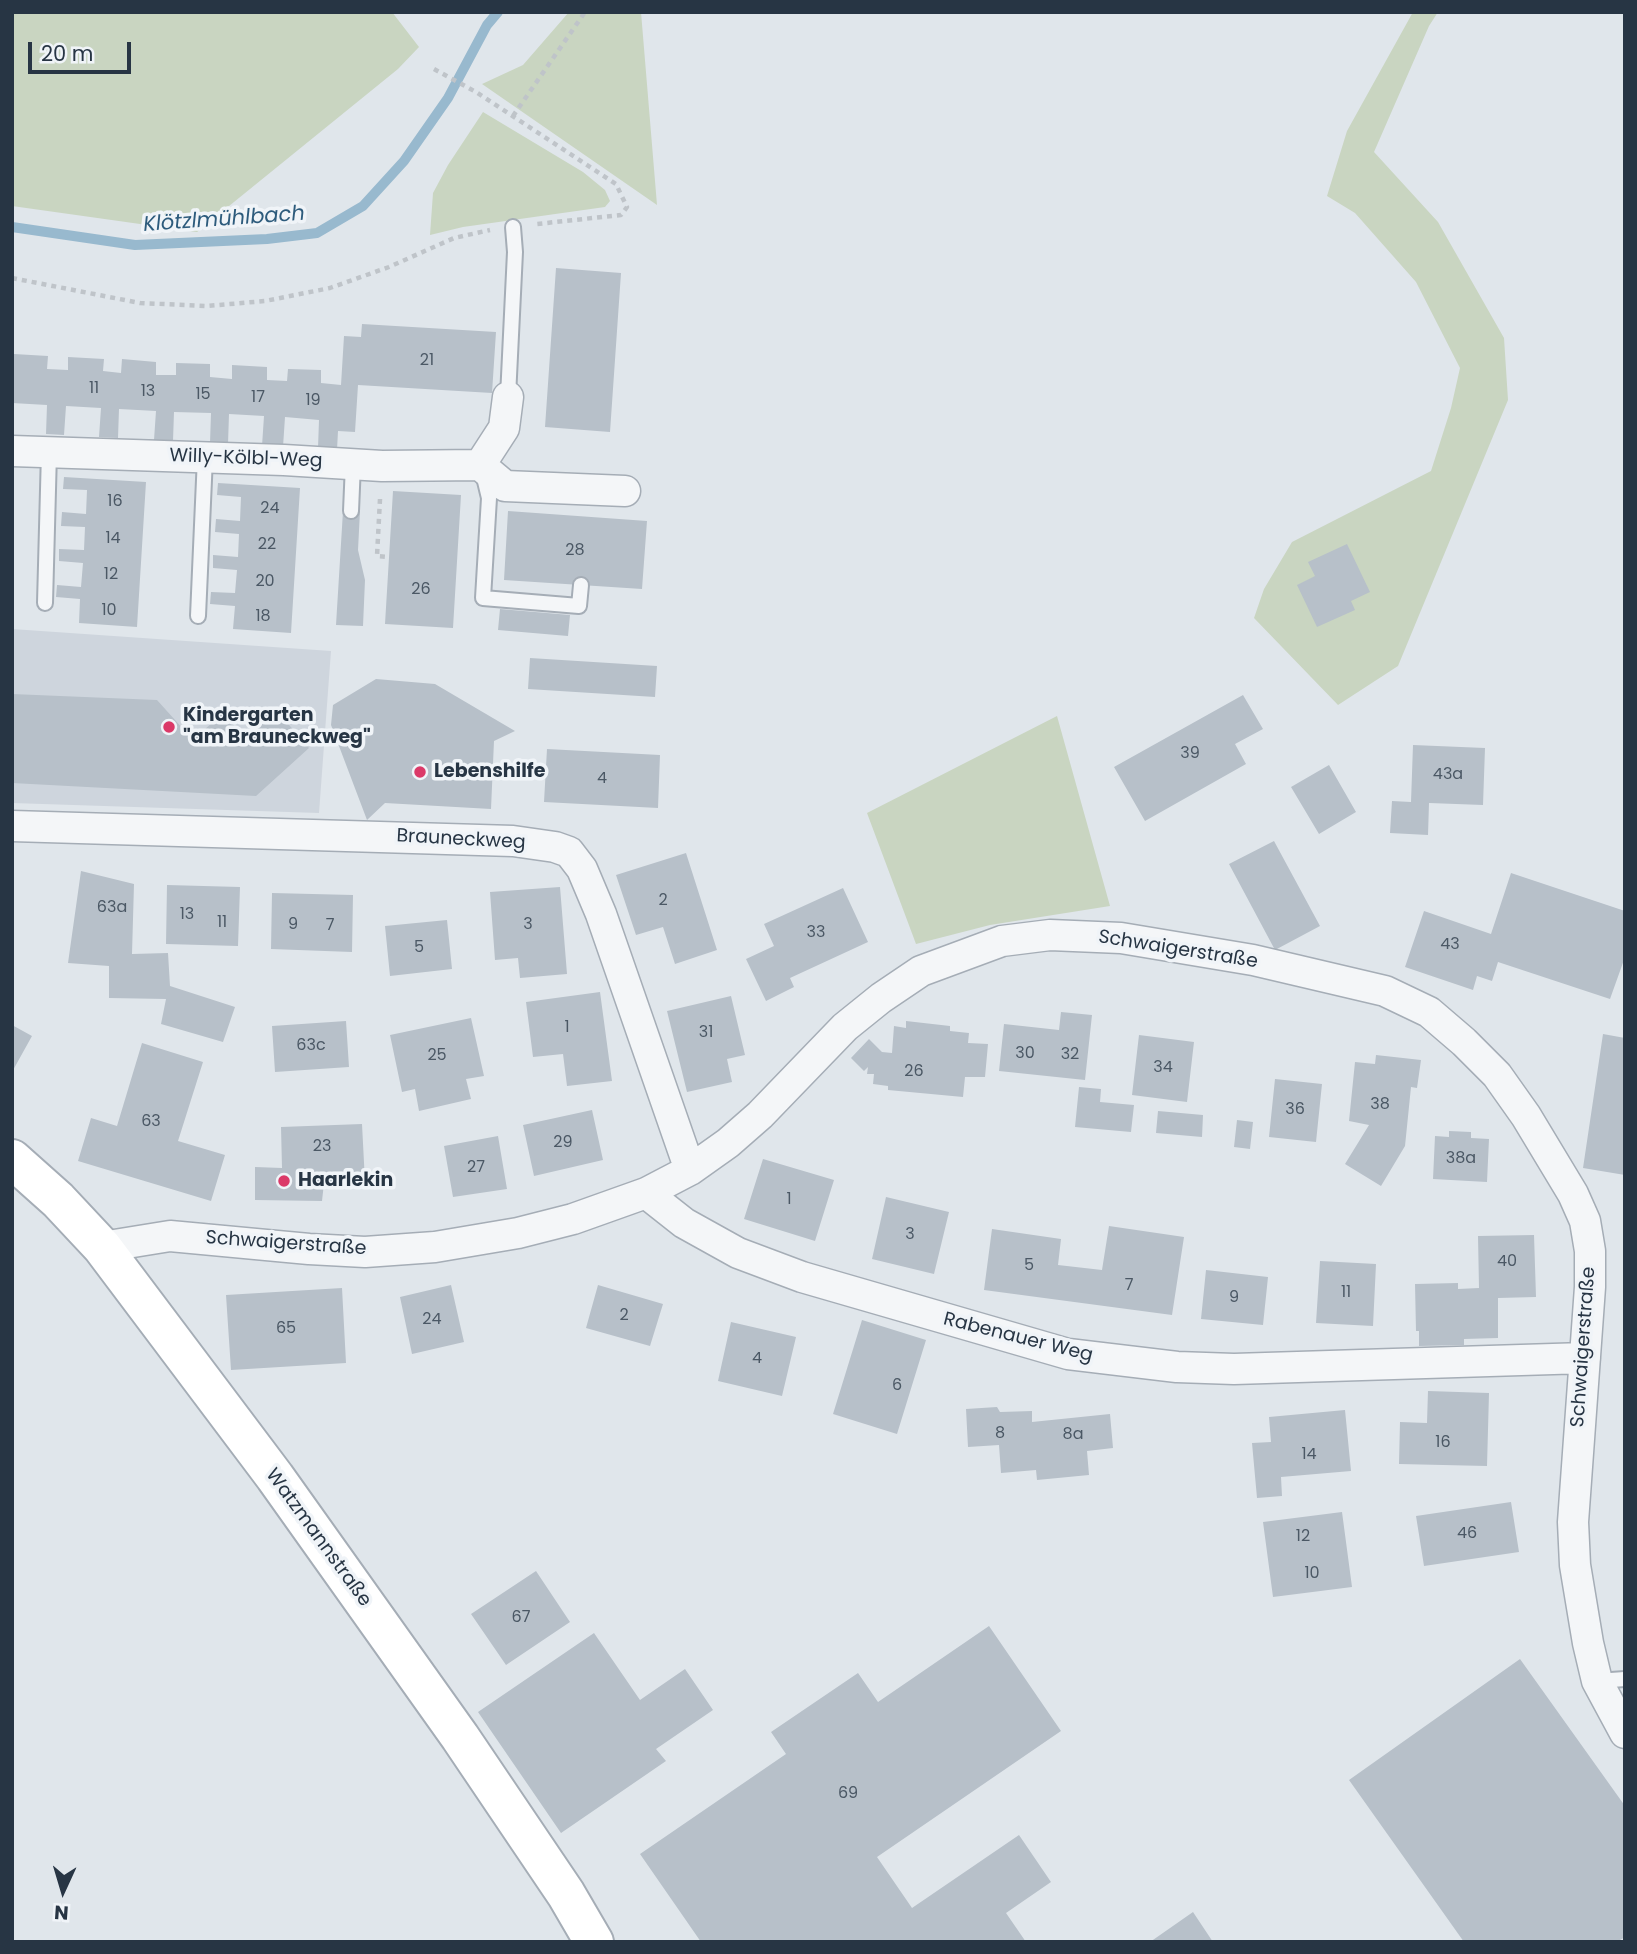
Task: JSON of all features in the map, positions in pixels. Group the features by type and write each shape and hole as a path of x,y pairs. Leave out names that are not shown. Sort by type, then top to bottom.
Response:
{"street":[{"path":"508,397 504,428 481,465 505,486 625,491"},
{"name":"Willy-Kölbl-Weg","path":"12,451 368,465 481,465"},
{"name":"Brauneckweg","path":"12,826 513,841 555,847 569,852 582,869 601,914 690,1170"},
{"name":"Schwaigerstraße","path":"102,1247 170,1236 309,1249 365,1251 428,1247 518,1233 573,1219 646,1194 690,1170 744,1129 845,1027 881,998 921,971 1002,941 1050,935 1121,938 1253,960 1385,991 1429,1012 1464,1042 1497,1076 1526,1116 1573,1194 1585,1221 1590,1251 1573,1522 1575,1565 1581,1604 1611,1680 1625,1733"},
{"name":"Watzmannstraße","path":"12,1159 58,1200 102,1247 275,1476 436,1703 566,1894 594,1942"},
{"name":"Rabenauer Weg","path":"646,1194 684,1223 738,1253 802,1277 1068,1354 1177,1367 1234,1368 1585,1358"}],"lane":[{"path":"508,397 515,252 513,227"},
{"path":"45,603 49,452"},
{"path":"198,616 205,457"},
{"path":"351,511 368,465"},
{"path":"481,465 489,498 483,598 579,606 581,585"}],"path":[{"path":"513,116 585,12"},
{"path":"12,278 140,303 207,306 265,301 330,288 389,267 454,238 495,228 621,215 627,207 616,184 476,92 434,69"},
{"path":"368,465 377,556 389,557"}],"shaded area":[{"name":"Kindergarten \"am Brauneckweg\"","path":"12,629 331,651 319,813 12,803"}],"green space":[{"path":"12,12 392,12 419,47 398,69 197,232 12,206"},
{"path":"569,12 641,12 657,205 482,84 523,65"},
{"path":"1413,12 1438,12 1429,26 1374,152 1438,222 1504,338 1508,400 1398,666 1338,705 1254,618 1264,589 1292,542 1431,471 1451,408 1460,368 1416,282 1355,213 1327,196 1347,131"},
{"path":"483,112 583,172 605,190 610,201 605,207 463,227 430,235 433,193"},
{"path":"1057,716 1110,906 990,925 916,944 867,813"}],"building":[{"path":"556,268 621,273 610,432 545,427"},
{"path":"362,324 496,332 492,393 358,385 355,432 338,431 337,450 318,448 319,420 285,417 283,447 262,446 264,416 229,414 228,444 210,443 211,413 174,412 173,441 154,440 156,411 119,409 118,438 99,437 101,408 66,406 64,435 46,434 47,405 12,403 14,354 48,356 47,369 68,370 68,357 104,359 103,371 121,373 122,359 156,362 156,375 176,375 176,363 210,364 210,377 232,379 232,365 267,367 267,380 287,381 288,369 321,370 321,383 341,385 344,336 361,337"},
{"path":"64,477 146,482 137,627 79,623 80,599 56,597 57,585 81,587 83,563 59,561 59,549 84,550 85,527 61,526 62,512 86,514 87,490 63,489"},
{"path":"218,483 300,488 291,633 233,629 235,606 210,604 211,592 235,593 237,570 213,568 213,555 238,557 239,534 215,532 216,519 240,521 241,497 217,495"},
{"path":"393,491 461,495 453,628 385,624"},
{"path":"343,511 360,511 358,550 365,580 363,626 336,625"},
{"path":"508,511 647,521 642,589 504,580"},
{"path":"1347,544 1370,592 1351,601 1355,610 1317,627 1297,585 1315,576 1308,562"},
{"path":"500,609 570,615 568,636 498,630"},
{"path":"530,658 657,666 655,697 528,689"},
{"name":"Lebenshilfe","path":"376,679 435,684 515,731 494,741 491,809 385,803 367,820 331,725 333,705"},
{"path":"12,694 157,700 193,740 224,712 245,740 277,711 309,748 256,796 12,783"},
{"path":"1243,695 1263,729 1235,744 1246,764 1145,821 1114,767"},
{"path":"1413,745 1485,748 1483,805 1429,803 1428,835 1390,833 1392,801 1411,802"},
{"path":"547,749 660,755 658,808 544,802"},
{"path":"1329,765 1356,812 1319,834 1291,787"},
{"path":"1274,841 1320,926 1275,950 1229,864"},
{"path":"686,853 717,950 675,964 663,927 636,935 616,875"},
{"path":"81,871 134,884 132,954 168,953 170,986 235,1007 223,1042 161,1024 166,999 109,998 109,966 68,963"},
{"path":"1511,873 1625,911 1625,957 1610,999 1498,962 1492,981 1477,976 1473,990 1405,967 1424,911 1491,934"},
{"path":"167,885 240,887 238,946 166,944"},
{"path":"560,887 567,974 520,978 518,958 495,960 490,892"},
{"path":"843,888 868,942 790,978 794,987 766,1001 746,959 774,946 764,924"},
{"path":"272,893 353,895 352,952 271,949"},
{"path":"447,920 452,969 390,976 385,926"},
{"path":"600,992 612,1081 567,1086 563,1054 533,1057 526,1002"},
{"path":"731,996 745,1055 727,1059 732,1082 687,1092 667,1011"},
{"path":"1061,1012 1092,1015 1085,1080 999,1071 1004,1024 1059,1030"},
{"path":"471,1018 484,1076 466,1079 471,1099 419,1111 415,1089 402,1092 390,1035"},
{"path":"346,1021 349,1067 275,1072 272,1026"},
{"path":"906,1021 950,1026 950,1031 969,1033 968,1043 988,1044 985,1077 965,1077 963,1097 888,1090 888,1086 873,1084 874,1074 867,1074 868,1067 864,1071 851,1058 869,1039 882,1052 892,1053 894,1026 906,1028"},
{"path":"12,1025 32,1036 12,1072"},
{"path":"1603,1034 1625,1038 1625,1175 1583,1168"},
{"path":"1139,1035 1194,1042 1187,1102 1132,1095"},
{"path":"142,1043 203,1062 178,1141 225,1155 211,1201 78,1161 91,1118 117,1126"},
{"path":"1376,1055 1421,1060 1417,1088 1411,1087 1405,1146 1381,1186 1345,1164 1369,1125 1349,1121 1355,1062 1375,1064"},
{"path":"1275,1079 1322,1084 1316,1142 1269,1137"},
{"path":"1079,1087 1101,1089 1100,1102 1134,1105 1131,1132 1075,1127"},
{"path":"592,1110 603,1160 534,1176 523,1125"},
{"path":"1158,1111 1203,1115 1202,1137 1156,1133"},
{"path":"1237,1120 1253,1122 1250,1149 1234,1147"},
{"path":"362,1124 365,1182 324,1183 322,1201 255,1200 255,1167 282,1168 281,1127"},
{"path":"1449,1131 1471,1132 1471,1138 1489,1139 1487,1182 1433,1179 1435,1136 1449,1137"},
{"path":"498,1136 507,1189 453,1197 444,1146"},
{"path":"763,1159 834,1180 815,1241 744,1219"},
{"path":"886,1197 949,1212 934,1274 872,1259"},
{"path":"1109,1226 1184,1237 1172,1315 984,1290 992,1229 1061,1239 1058,1265 1102,1270"},
{"path":"1534,1235 1536,1297 1498,1298 1498,1338 1464,1339 1464,1345 1419,1346 1415,1284 1458,1283 1458,1289 1479,1288 1478,1236"},
{"path":"1320,1261 1376,1264 1373,1326 1316,1323"},
{"path":"1206,1270 1268,1277 1263,1325 1201,1319"},
{"path":"451,1285 464,1342 412,1354 400,1297"},
{"path":"598,1285 663,1304 650,1346 586,1328"},
{"path":"342,1288 346,1363 231,1370 226,1295"},
{"path":"862,1320 926,1340 897,1434 833,1414"},
{"path":"731,1322 796,1337 782,1396 718,1381"},
{"path":"1428,1391 1489,1393 1487,1466 1399,1464 1400,1422 1427,1423"},
{"path":"997,1407 1000,1412 1032,1411 1032,1422 1110,1414 1113,1448 1087,1451 1089,1475 1037,1480 1036,1470 1001,1473 999,1445 968,1447 966,1409"},
{"path":"1345,1410 1351,1471 1281,1477 1282,1496 1257,1498 1252,1443 1271,1442 1269,1417"},
{"path":"1511,1502 1519,1552 1424,1566 1416,1516"},
{"path":"1342,1512 1352,1587 1273,1597 1263,1522"},
{"path":"536,1571 570,1622 506,1665 471,1614"},
{"path":"989,1626 1061,1731 877,1857 912,1908 1019,1835 1051,1882 1006,1913 1026,1942 701,1942 640,1854 786,1754 771,1732 858,1673 878,1702"},
{"path":"594,1633 640,1700 685,1669 713,1710 656,1749 666,1761 561,1833 478,1712"},
{"path":"1520,1659 1625,1806 1625,1937 1617,1942 1464,1942 1349,1780"},
{"path":"1193,1912 1213,1942 1150,1942"}],"waterway":[{"name":"Klötzlmühlbach","path":"12,227 135,245 267,239 317,233 363,206 404,161 448,98 487,25 498,12"}],"place":[{"name":"Kindergarten \"am Brauneckweg\"","path":"169,727"},
{"name":"Lebenshilfe","path":"420,772"},
{"name":"Haarlekin","path":"284,1181"}]}
